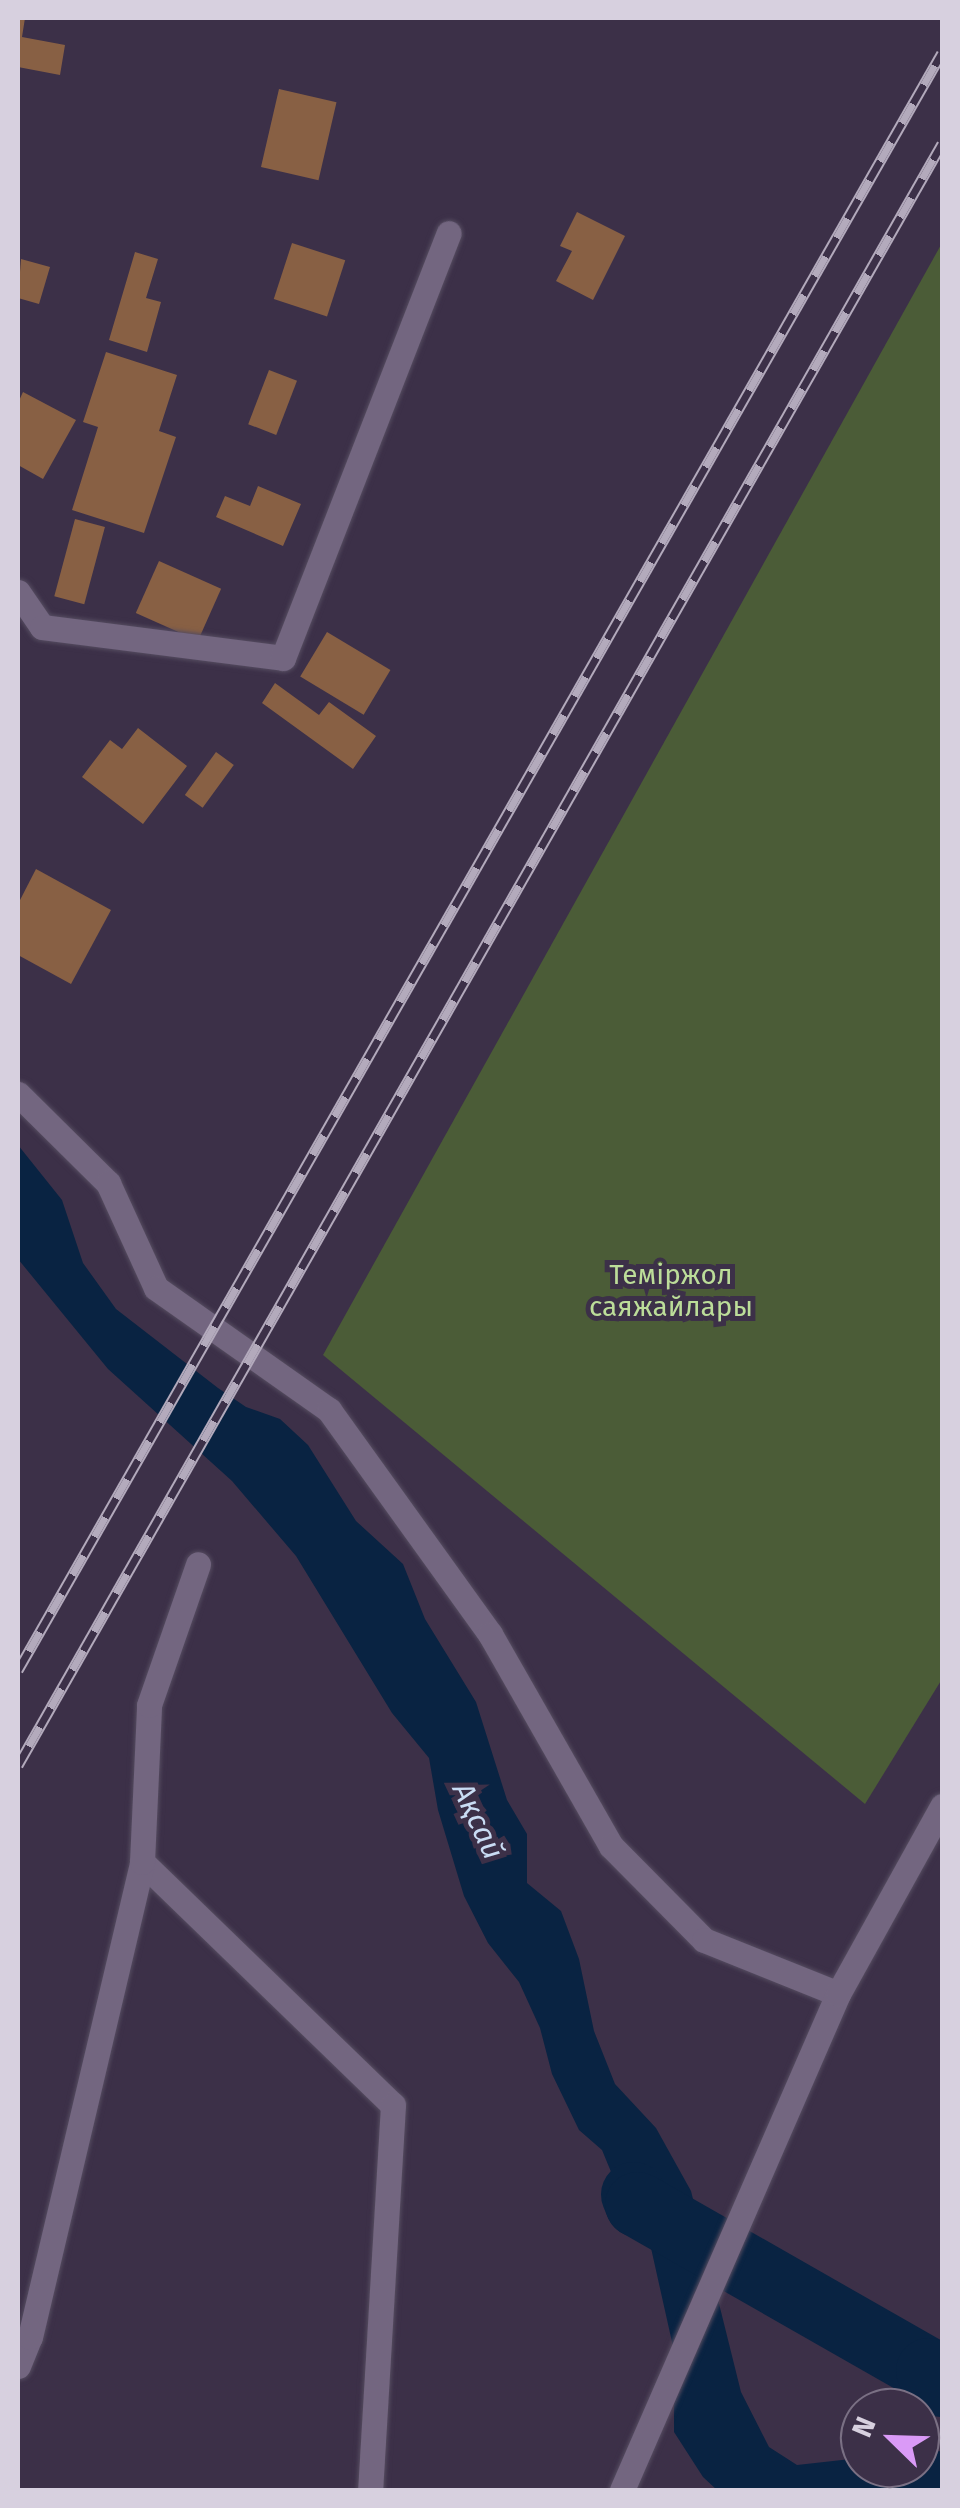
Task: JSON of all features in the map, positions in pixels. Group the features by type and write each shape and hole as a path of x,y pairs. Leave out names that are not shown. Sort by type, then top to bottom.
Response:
{"street":[{"path":"18,592 42,626 283,658 449,233"},
{"path":"18,1094 108,1183 156,1288 329,1410 490,1634 612,1846 704,1940 838,1994"},
{"path":"18,2366 30,2338 142,1862 149,1704 198,1564"},
{"path":"622,2490 838,1994 942,1806"},
{"path":"142,1862 393,2104 370,2490"}],"green space":[{"name":"Теміржол саяжайлары","path":"942,243 942,1679 865,1804 323,1355"}],"water":[{"path":"18,1145 62,1200 83,1263 116,1309 246,1407 280,1419 308,1445 356,1521 403,1564 425,1619 476,1702 507,1800 527,1834 527,1883 561,1911 579,1959 594,2031 615,2084 656,2128 691,2191 741,2392 769,2447 797,2465 840,2460 840,2488 940,2488 942,2451 942,2490 717,2490 703,2477 674,2432 674,2351 651,2248 621,2196 602,2150 579,2130 552,2074 540,2028 519,1982 488,1943 464,1896 438,1810 429,1758 392,1713 296,1556 232,1481 108,1369 18,1259"}],"building":[{"path":"18,18 25,18 22,37 65,45 60,75 18,67"},
{"path":"279,89 336,102 318,180 261,167"},
{"path":"577,212 625,236 593,300 556,281 572,251 560,246"},
{"path":"292,243 345,260 327,316 274,299"},
{"path":"135,252 158,259 146,298 161,302 147,352 109,340"},
{"path":"21,259 50,267 39,304 18,298"},
{"path":"106,352 177,375 159,431 176,437 144,533 72,510 98,427 83,422"},
{"path":"269,370 297,381 276,435 248,424"},
{"path":"23,392 76,420 43,479 18,465 18,403"},
{"path":"258,486 301,504 283,546 216,517 225,496 250,506"},
{"path":"75,519 105,527 84,604 54,596"},
{"path":"159,561 221,589 198,641 136,613"},
{"path":"327,632 390,670 364,715 300,677"},
{"path":"275,683 319,715 329,702 376,736 353,769 262,703"},
{"path":"138,728 187,766 143,824 82,777 110,740 122,749"},
{"path":"216,752 234,765 203,808 185,795"},
{"path":"36,869 111,910 71,984 18,955 18,904"}],"waterway":[{"name":"Ақсай","path":"633,2194 637,2204 928,2370 942,2384"}],"railway":[{"path":"18,1670 942,53"},
{"path":"18,1765 942,144"}]}
